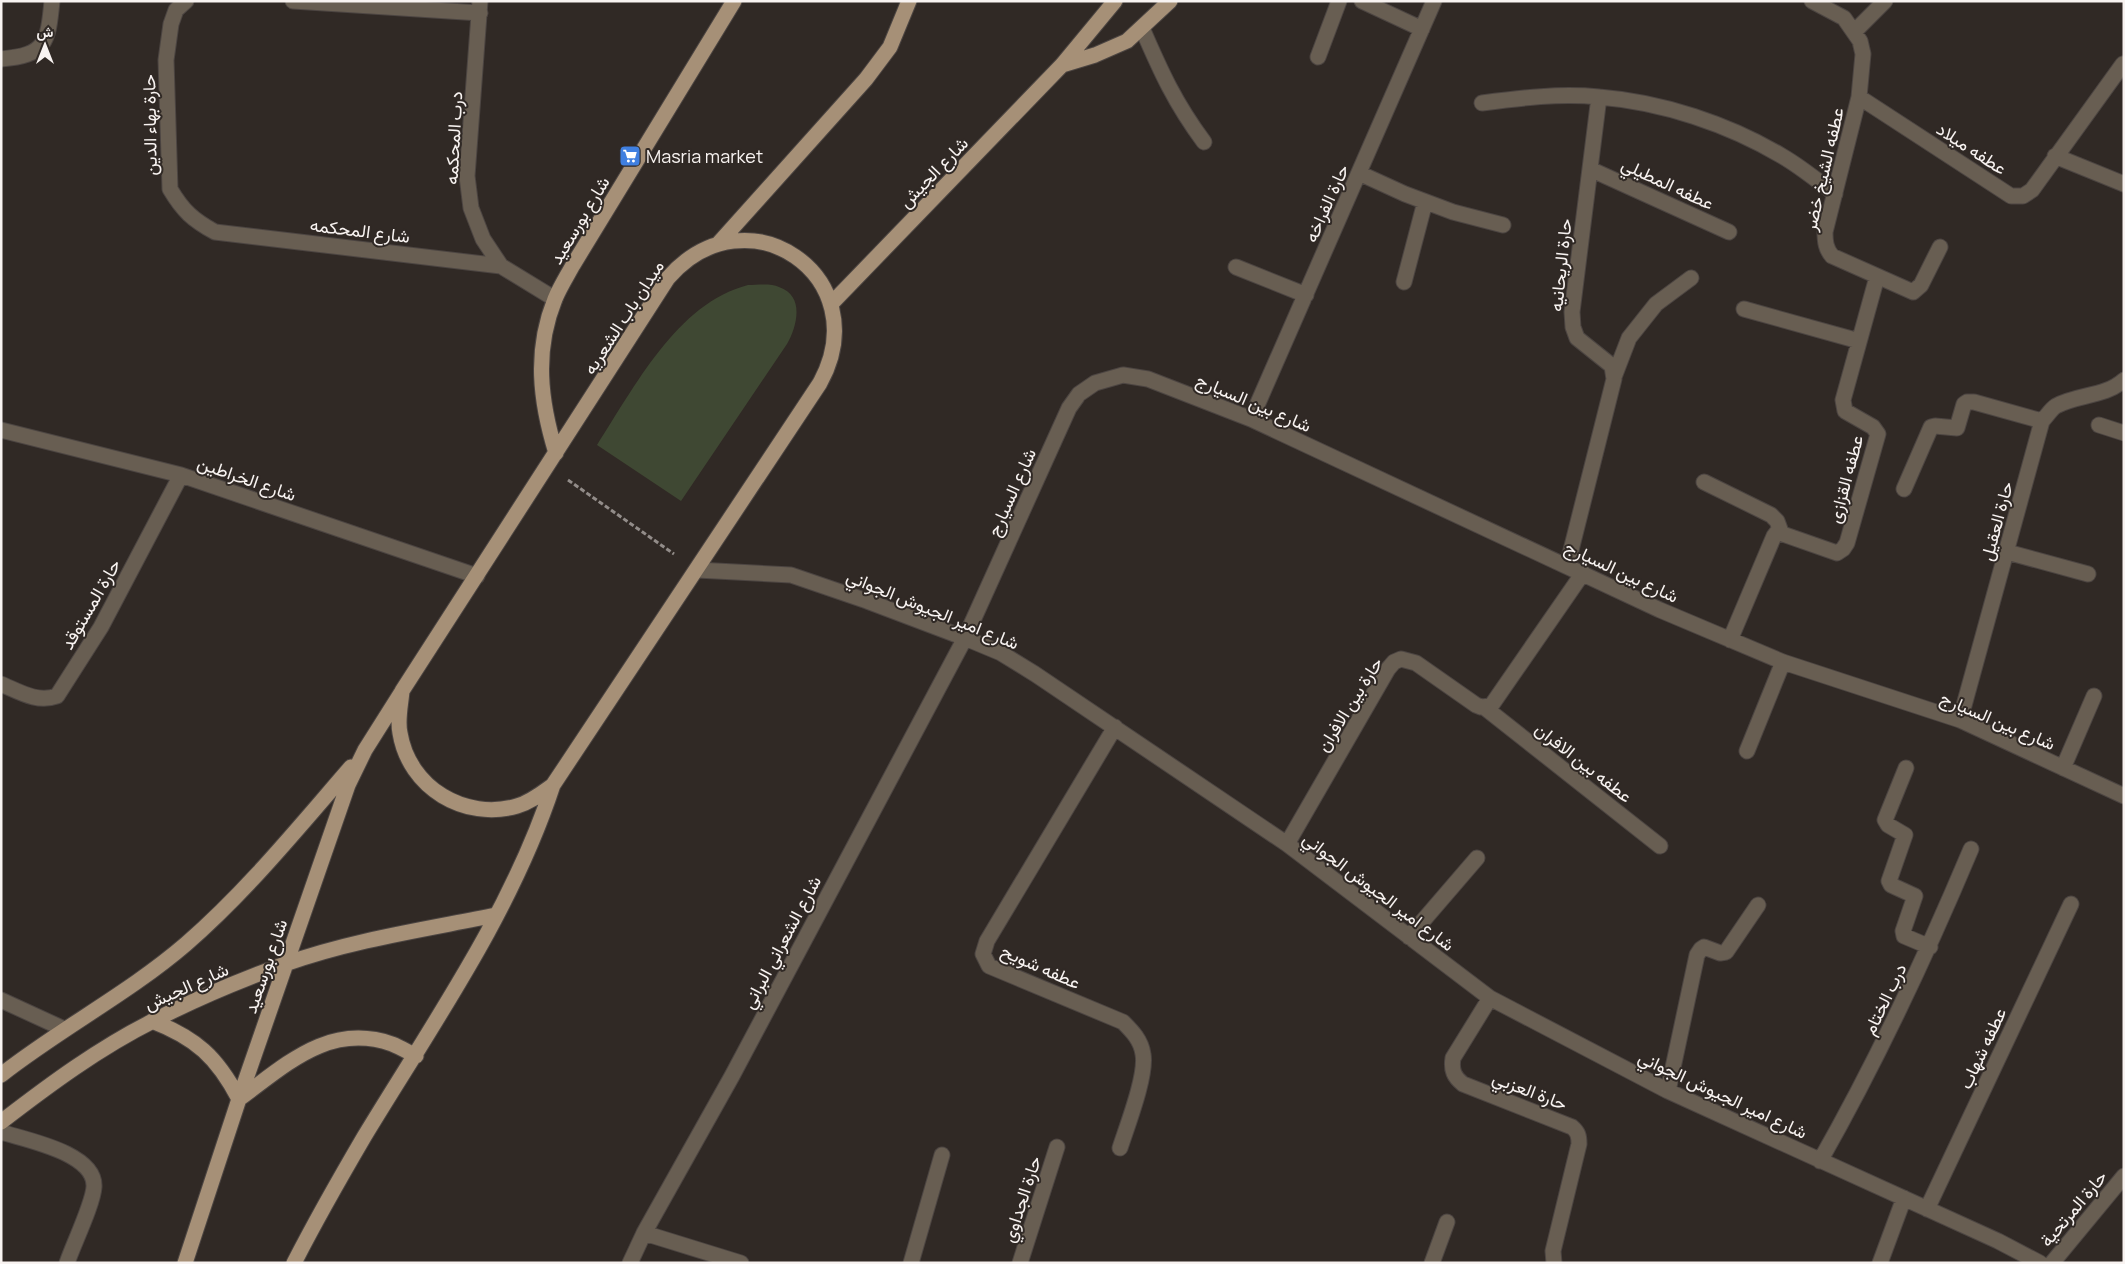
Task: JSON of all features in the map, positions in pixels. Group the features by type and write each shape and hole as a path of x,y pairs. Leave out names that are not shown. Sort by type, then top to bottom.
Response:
{"main road":[{"name":"شارع بورسعيد","path":"556,453 547,422 542,392 546,329 555,299 573,265 734,1"},
{"path":"718,244 866,79 890,47 909,1"},
{"name":"شارع الجيش","path":"832,304 1062,64 1115,1"},
{"name":"شارع الجيش","path":"1062,64 1109,50 1127,41 1170,1"},
{"name":"ميدان باب الشعريه","path":"737,240 758,241 777,247 795,256 815,275 832,304 835,345 830,365 820,383 553,785 537,797 519,806 499,810 479,810 441,797 413,769 404,750 399,731 402,691 668,278 682,263 699,252 718,244 737,240"},
{"name":"شارع بورسعيد","path":"186,1263 239,1099 334,820 365,750 402,691"},
{"name":"شارع الجيش","path":"1,1075 64,1029 146,975 186,944 257,876 365,750"},
{"path":"294,1263 360,1144 458,987 516,880 553,785"},
{"name":"شارع الجيش","path":"1,1122 77,1067 152,1021 215,992 286,964 342,948 496,915"},
{"path":"152,1021 174,1030 195,1042 228,1077 239,1099 308,1049 328,1042 349,1038 371,1039 392,1044 416,1056"}],"street":[{"path":"1,59 32,54 46,40 52,1"},
{"name":"حارة بهاء الدين","path":"186,1 176,10 171,24 166,60 170,189 181,207 196,222 215,232"},
{"path":"293,1 480,7"},
{"path":"1318,57 1339,1"},
{"path":"1362,1 1422,30"},
{"name":"حارة الفراخه","path":"1251,419 1434,1"},
{"name":"عطفه الشيخ خضر","path":"1812,1 1844,18 1860,40 1863,54 1860,96 1825,232 1827,251 1832,256 1913,292 1918,290 1940,247"},
{"path":"1855,31 1885,1"},
{"name":"درب المحكمه","path":"480,7 466,176 471,208 483,239 501,266 555,299"},
{"path":"1142,28 1166,86 1204,142"},
{"name":"عطفه ميلاد","path":"1860,96 2011,196 2023,196 2032,190 2123,64"},
{"path":"1482,103 1540,96 1599,96 1663,107 1725,127 1782,156 1835,194"},
{"name":"حارة الريحانيه","path":"1599,96 1572,312 1573,327 1578,338 1612,366 1614,379"},
{"path":"2055,156 2124,184"},
{"name":"عطفه المطيلي","path":"1590,168 1729,232"},
{"path":"1359,173 1453,212 1503,225"},
{"path":"1404,282 1426,202"},
{"name":"شارع المحكمه","path":"215,232 501,266"},
{"path":"1236,267 1306,295"},
{"name":"عطفه القزازى","path":"1781,532 1837,553 1847,543 1878,434 1873,428 1845,412 1843,400 1877,277"},
{"path":"1567,566 1614,379 1629,338 1656,304 1691,278"},
{"path":"1744,309 1860,341"},
{"name":"شارع بين السيارج","path":"1109,378 1123,375 1148,380 1251,419 1660,610 1784,662 1960,720 2124,796"},
{"name":"شارع السيارج","path":"965,638 1069,408 1079,394 1095,383 1109,378"},
{"path":"1904,489 1931,428 1936,426 1957,428 1964,404 1967,402 1974,402 2042,421 2055,407 2077,398 2106,392 2124,380"},
{"name":"حارة العقيل","path":"1960,720 2042,421"},
{"path":"2099,425 2124,433"},
{"name":"شارع الخراطين","path":"1,430 181,476 477,576"},
{"name":"حارة المستوقد","path":"1,684 36,699 44,700 57,696 100,627 181,476"},
{"path":"1704,482 1771,516 1777,521 1781,532 1777,532 1774,536 1730,640"},
{"path":"2007,552 2088,574"},
{"name":"شارع امير الجيوش الجواني","path":"697,570 791,575 867,601 1001,653 1115,727 1287,844 1490,998 1668,1091 2026,1254 2040,1263"},
{"path":"1484,707 1491,706 1583,573"},
{"name":"شارع الشعراني البراني","path":"630,1263 644,1233 732,1076 965,638"},
{"name":"حارة بين الافران","path":"1287,844 1388,669 1394,662 1401,659 1416,663 1476,705 1484,707"},
{"path":"1746,751 1784,662"},
{"path":"2063,768 2094,696"},
{"name":"عطفه بين الافران","path":"1484,707 1660,846"},
{"name":"عطفه شويح","path":"1115,727 987,940 983,954 989,966 1123,1022 1136,1036 1144,1054 1142,1074 1120,1148"},
{"path":"1906,768 1885,820 1888,826 1906,835 1889,882 1915,896 1903,931 1904,936 1930,947"},
{"name":"درب الختام","path":"1820,1161 1858,1092 1930,947 1971,849"},
{"path":"1409,937 1477,858"},
{"name":"عطفه شهاب","path":"1927,1209 2071,904"},
{"path":"1668,1091 1700,948 1704,947 1720,953 1726,952 1758,905"},
{"name":"حارة العزبي","path":"1490,998 1453,1058 1452,1065 1457,1080 1572,1127 1577,1131 1579,1137 1579,1144 1553,1250 1554,1263"},
{"path":"1,1000 64,1029"},
{"path":"1,1132 73,1156 88,1168 94,1186 67,1263"},
{"name":"حارة الجداوي","path":"1020,1263 1057,1147"},
{"path":"911,1263 942,1155"},
{"name":"حارة المرتحية","path":"2052,1263 2124,1176"},
{"path":"1880,1263 1904,1198"},
{"path":"1432,1263 1447,1222"},
{"path":"644,1233 741,1263"}],"path":[{"path":"548,466 697,570"}],"green space":[{"path":"748,285 772,285 787,291 793,297 796,304 794,329 787,344 681,501 597,445 642,374 679,329 700,310 723,295"}],"place":[{"name":"Masria market","path":"630,156"}]}
